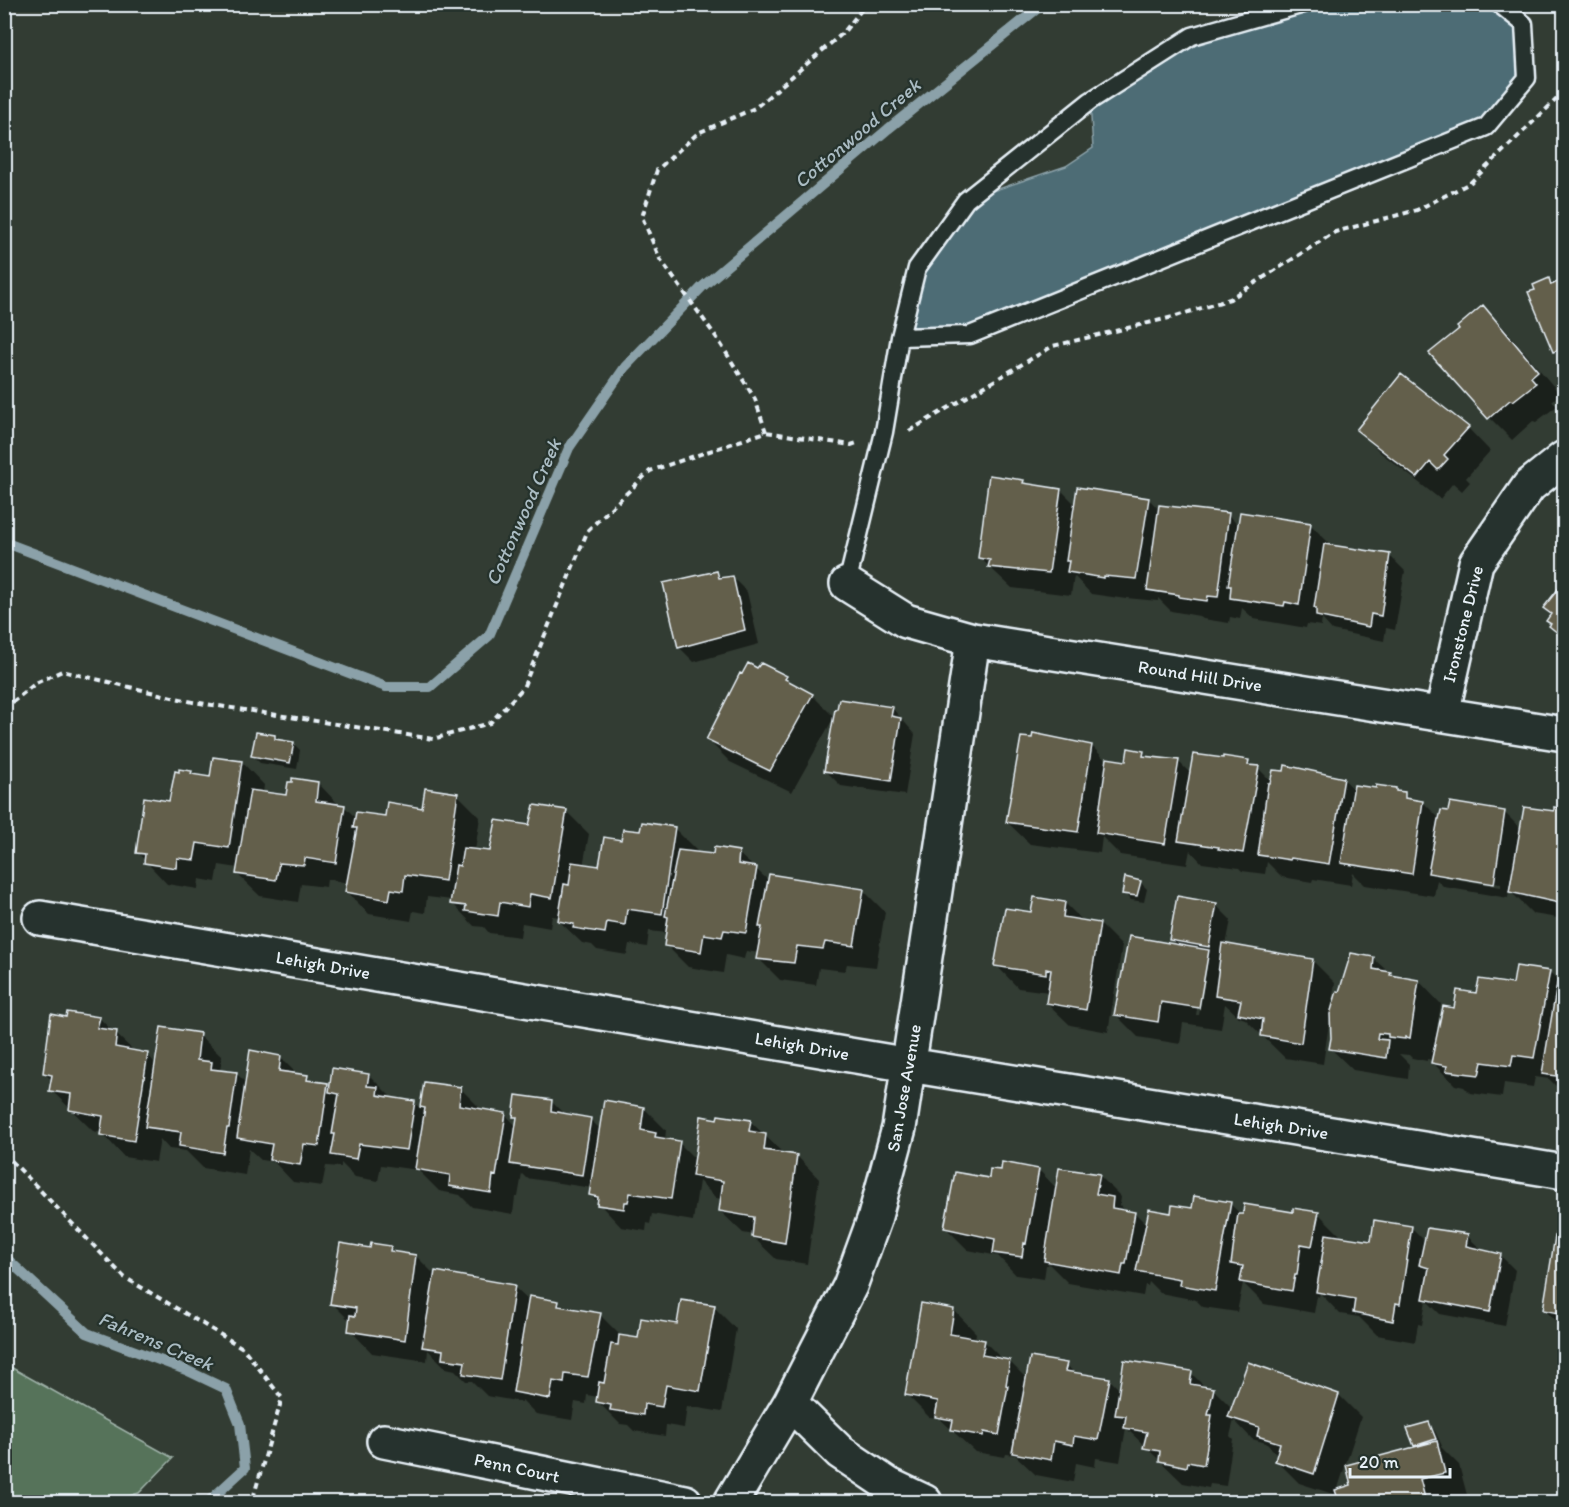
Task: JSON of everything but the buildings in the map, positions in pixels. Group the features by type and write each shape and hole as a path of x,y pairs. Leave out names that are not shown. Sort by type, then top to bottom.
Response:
{"street":[{"name":"Ironstone Drive","path":"1442,714 1476,563 1529,486 1564,458"},
{"name":"Round Hill Drive","path":"847,584 906,621 973,640 1564,734"},
{"name":"San Jose Avenue","path":"731,1503 790,1403 850,1286 874,1220 899,1128 973,640"},
{"name":"Lehigh Drive","path":"40,918 909,1065 1564,1172"},
{"path":"790,1403 840,1452 889,1485 925,1503"},
{"name":"Penn Court","path":"384,1441 685,1503"}],"lane":[{"path":"847,584 884,432 900,337 917,268 966,201 1089,100 1192,36 1304,4"},
{"path":"900,337 970,335 1486,127 1527,78 1524,24 1499,4"}],"path":[{"path":"766,432 755,399 717,338 660,259 642,217 657,170 698,133 755,108 843,33 866,4"},
{"path":"4,710 36,683 62,671 193,702 433,739 490,723 523,688 588,530 650,471 766,432 851,445 884,432 901,436 1053,346 1173,317 1230,299 1335,232 1417,210 1470,183 1564,92"},
{"path":"4,1153 124,1277 243,1348 282,1398 252,1503"}],"green space":[{"path":"5,1364 173,1458 139,1493 109,1502 5,1502"}],"water":[{"path":"1304,4 1499,5 1524,24 1527,78 1486,127 970,335 900,337 917,268 966,200 1066,166 1093,148 1090,101 1192,36"}],"waterway":[{"name":"Cottonwood Creek","path":"4,542 386,687 430,687 489,636 569,448 625,367 702,287 888,129 1043,4"},
{"name":"Fahrens Creek","path":"4,1256 87,1333 186,1370 226,1389 240,1424 245,1468 208,1502"}]}
